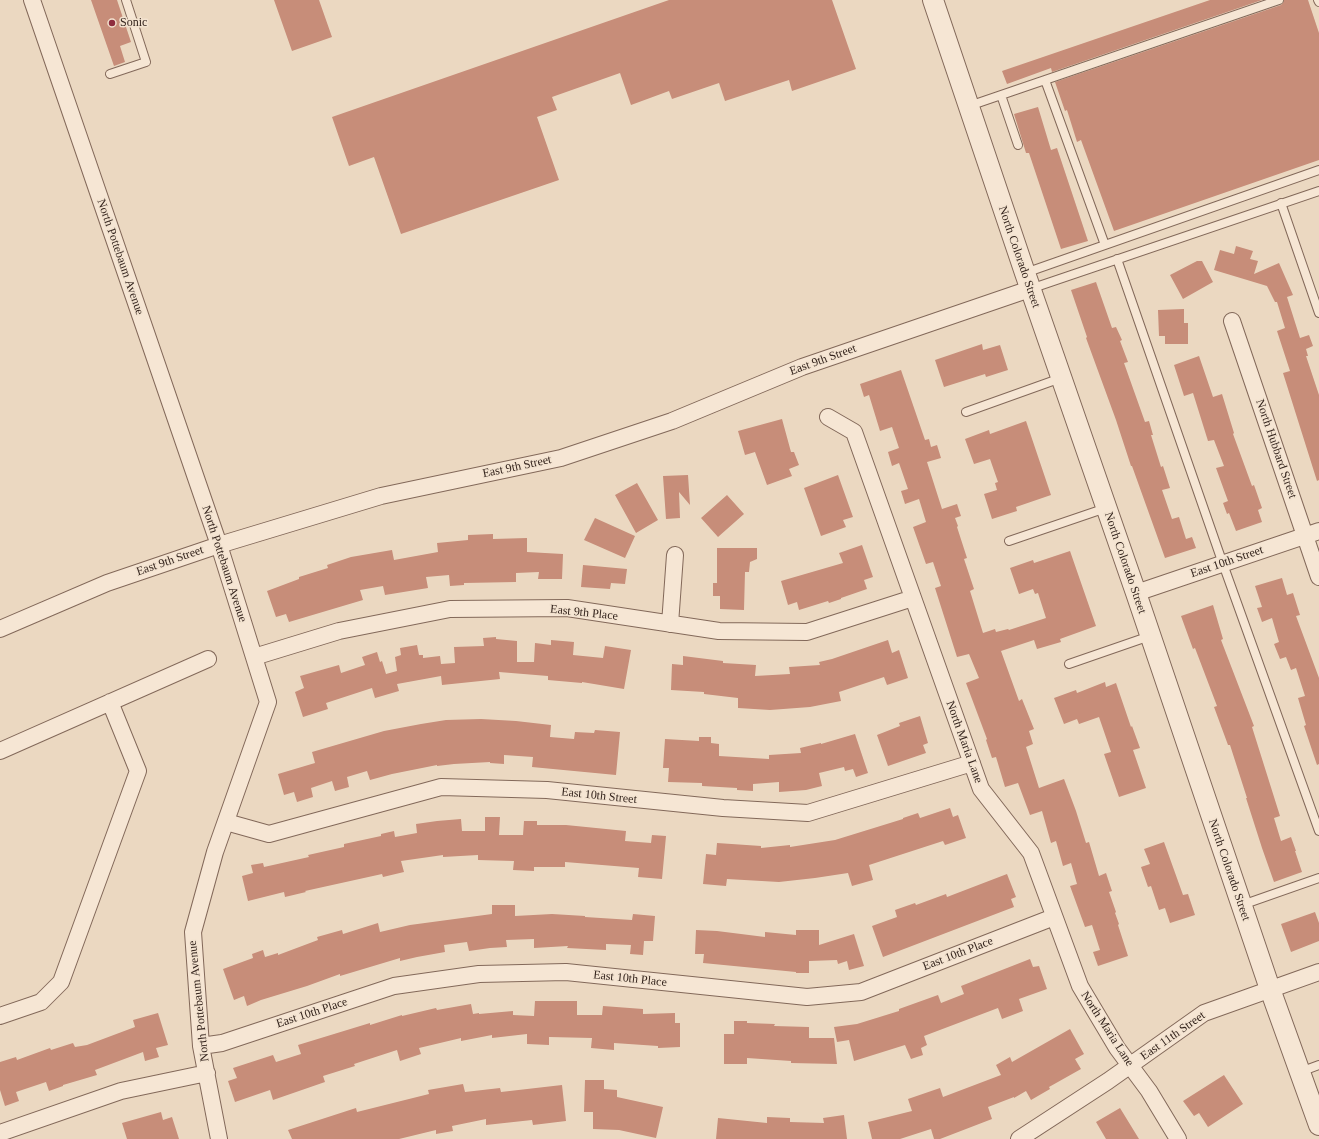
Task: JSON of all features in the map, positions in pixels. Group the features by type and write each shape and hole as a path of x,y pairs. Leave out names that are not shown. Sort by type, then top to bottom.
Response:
{"street":[{"name":"North Pottebaum Avenue","path":"32,0 219,545 268,702 215,852 193,932 202,1046 219,1139"},
{"name":"North Colorado Street","path":"933,0 1027,281 1136,593 1241,905 1319,1125"},
{"name":"East 9th Street","path":"0,629 107,583 219,545 381,496 561,458 672,421 802,367 1027,281"},
{"name":"North Hubbard Street","path":"1232,321 1312,534 1319,577"},
{"name":"North Maria Lane","path":"828,417 854,432 980,789 1031,853 1080,986 1117,1048 1150,1091 1178,1139"},
{"name":"East 10th Street","path":"1136,593 1312,534"},
{"path":"670,624 675,555"},
{"name":"East 9th Place","path":"254,657 339,631 450,609 567,608 719,631 807,632 913,598"},
{"path":"0,751 208,659"},
{"path":"0,1016 41,1002 61,982 138,771 110,702"},
{"name":"East 10th Street","path":"226,822 269,834 441,787 547,790 723,808 808,813 972,764"},
{"name":"East 10th Place","path":"202,1046 222,1042 394,986 479,974 566,972 807,997 861,992 1054,917"},
{"name":"East 11th Street","path":"1019,1139 1130,1065 1204,1013 1319,972"},
{"path":"0,1133 122,1091 207,1073"}],"lane":[{"path":"110,74 146,62 126,0"},
{"path":"968,106 1279,0"},
{"path":"1045,80 1105,245"},
{"path":"1000,95 1018,145"},
{"path":"1027,281 1105,245 1319,170"},
{"path":"1027,281 1117,259 1319,191"},
{"path":"1281,203 1319,313"},
{"path":"1117,259 1223,564 1319,831"},
{"path":"966,412 1061,378"},
{"path":"1009,541 1106,508"},
{"path":"1069,664 1150,636"},
{"path":"1241,905 1319,878"},
{"path":"1300,1072 1319,1065"}],"building":[{"name":"Sonic","path":"91,0 117,0 131,42 120,46 125,62 114,66"},
{"path":"274,0 319,0 332,37 292,51"},
{"path":"669,0 832,0 856,69 792,91 789,80 725,101 719,83 672,99 669,91 631,105 620,73 552,97 557,110 537,117 559,180 401,234 374,157 349,166 332,117"},
{"path":"1210,0 1262,0 1052,72 1051,68 1007,84 1002,71"},
{"path":"1284,0 1308,0 1319,33 1319,160 1114,231 1081,140 1077,142 1067,110 1065,111 1055,82 1281,5"},
{"path":"1038,107 1051,150 1057,148 1088,241 1061,249 1029,153 1026,153 1014,114"},
{"path":"1236,246 1253,251 1250,259 1258,261 1254,274 1279,263 1293,295 1287,297 1300,338 1309,335 1313,346 1306,349 1308,356 1306,356 1319,395 1319,480 1317,481 1283,373 1290,371 1277,331 1285,328 1277,302 1275,302 1267,286 1214,270 1220,250 1234,254"},
{"path":"1197,261 1202,261 1213,282 1183,299 1170,275"},
{"path":"1096,282 1112,328 1116,327 1122,340 1120,341 1128,362 1124,363 1145,422 1149,421 1153,435 1151,435 1161,467 1163,466 1170,488 1162,490 1172,519 1179,517 1186,539 1192,537 1196,548 1165,558 1086,338 1087,337 1071,290"},
{"path":"1184,309 1184,323 1188,323 1188,344 1165,344 1165,336 1159,336 1158,310"},
{"path":"982,344 983,350 1000,345 1008,370 986,377 985,374 944,387 935,360"},
{"path":"1199,356 1213,397 1222,394 1234,433 1233,434 1252,486 1254,485 1262,508 1258,510 1262,522 1236,531 1229,513 1227,514 1223,503 1228,501 1216,468 1224,466 1214,440 1208,441 1193,393 1184,396 1174,365"},
{"path":"901,370 925,440 929,439 931,447 937,445 941,458 927,462 942,509 957,504 961,516 955,518 967,558 964,559 974,589 970,591 983,633 995,629 996,632 1009,630 1046,618 1038,593 1035,594 1033,589 1019,594 1010,568 1033,560 1034,563 1070,551 1096,626 1060,639 1061,642 1037,649 1034,640 1001,651 1019,701 1022,699 1034,729 1029,731 1033,744 1026,747 1039,788 1064,779 1086,843 1089,842 1099,876 1106,873 1112,891 1109,892 1128,956 1098,966 1093,952 1100,950 1092,925 1085,927 1070,886 1077,884 1071,863 1063,866 1056,841 1051,843 1042,811 1030,815 1018,783 1005,787 996,757 992,758 986,740 987,739 966,683 979,678 969,654 957,657 935,588 941,586 933,562 926,564 913,527 926,522 919,499 905,504 901,491 908,489 899,463 892,466 888,452 899,448 892,427 880,431 869,395 864,397 860,384"},
{"path":"782,419 791,452 794,452 799,465 789,469 792,476 767,485 755,452 745,455 738,431"},
{"path":"1026,421 1051,495 1016,507 1017,511 992,519 984,494 997,490 995,483 998,482 990,459 974,464 965,439 989,430 990,434"},
{"path":"688,475 690,505 679,492 680,518 666,519 663,476"},
{"path":"838,475 853,517 843,520 846,527 821,536 804,488"},
{"path":"637,483 658,520 636,533 615,495"},
{"path":"727,495 744,514 718,537 701,518"},
{"path":"595,518 635,536 625,558 584,540"},
{"path":"493,534 493,539 527,538 527,552 563,554 562,579 538,579 539,572 516,573 516,582 464,583 464,585 450,586 449,575 426,577 428,588 385,595 383,586 360,590 363,600 289,622 286,614 276,617 267,591 299,579 299,577 328,568 327,565 351,557 392,550 394,560 438,552 437,543 468,540 468,535"},
{"path":"862,545 873,577 864,580 867,589 829,603 828,601 799,610 797,602 788,605 781,581 843,563 839,553"},
{"path":"717,548 757,548 757,559 750,562 749,572 745,572 744,610 720,609 720,596 713,596 713,583 717,583"},
{"path":"583,565 627,569 625,584 611,583 610,589 581,587"},
{"path":"1282,578 1287,595 1293,593 1300,615 1296,616 1319,678 1319,764 1317,765 1304,726 1306,725 1298,698 1305,696 1296,668 1291,670 1286,657 1280,659 1274,644 1279,642 1272,618 1262,622 1257,608 1262,607 1255,586"},
{"path":"1213,605 1223,639 1221,640 1254,726 1252,727 1280,816 1274,818 1281,841 1291,837 1302,872 1274,882 1230,745 1228,745 1214,707 1217,706 1181,616"},
{"path":"496,637 496,639 517,641 517,662 534,662 535,643 551,645 551,640 574,642 573,655 603,658 605,646 631,650 624,689 582,682 548,680 548,676 499,672 500,679 442,685 441,676 397,684 399,691 375,698 372,688 326,703 328,709 303,717 295,692 304,688 300,676 339,665 341,673 365,665 362,657 377,652 380,662 382,661 386,674 397,671 395,657 401,655 400,648 417,645 419,655 423,655 423,658 440,656 441,664 455,663 454,647 484,646 483,638"},
{"path":"888,640 892,653 899,650 908,678 887,685 884,677 839,692 841,701 810,707 770,710 738,708 738,698 704,694 704,692 671,690 672,664 683,665 683,656 723,661 723,663 756,665 755,676 790,674 789,667 820,665 819,662"},
{"path":"1105,682 1106,687 1116,683 1140,748 1133,750 1146,788 1119,797 1104,754 1111,752 1099,717 1079,724 1077,719 1064,724 1054,698 1076,690 1077,693"},
{"path":"920,716 928,743 923,745 926,753 888,766 877,735 900,726 899,723"},
{"path":"481,719 551,725 550,737 574,739 575,732 594,733 595,730 620,732 616,775 532,767 533,757 504,755 504,764 490,762 437,765 370,780 367,771 347,777 349,787 335,791 332,781 311,788 313,797 297,802 294,792 284,795 278,774 315,763 312,752 384,731 446,720"},
{"path":"855,734 868,773 856,777 853,769 845,771 844,767 819,773 822,786 806,790 779,792 779,782 753,784 753,791 737,790 737,788 702,786 702,783 668,782 669,768 663,768 665,739 699,741 699,737 711,737 711,743 719,744 719,756 769,759 769,755 801,753 800,748 821,744"},
{"path":"950,808 953,817 958,815 966,838 945,845 943,841 869,865 873,880 852,886 848,873 779,882 727,879 726,886 703,884 706,854 716,855 717,843 761,846 761,848 790,845 790,847 835,840 918,813 920,818"},
{"path":"485,817 500,817 499,835 523,835 524,821 537,821 537,825 566,825 626,831 625,841 651,843 652,835 666,836 662,879 638,877 639,868 565,862 565,867 534,867 534,871 513,870 514,861 478,860 478,855 443,857 443,855 401,861 404,872 383,877 382,874 305,891 306,892 285,897 284,892 248,901 242,876 253,873 251,865 263,863 264,867 309,857 308,855 344,847 344,844 381,836 381,834 394,831 395,837 417,833 416,824 461,819 462,831 485,831"},
{"path":"1164,842 1183,895 1188,894 1195,915 1170,923 1165,908 1159,910 1151,886 1148,887 1141,867 1150,864 1144,849"},
{"path":"1007,874 1016,897 1011,899 1014,907 883,957 872,926 897,917 895,910 915,903 916,905 946,894 947,897"},
{"path":"492,905 515,905 515,916 552,914 632,920 633,914 655,916 653,941 644,941 643,955 630,954 631,945 606,944 606,950 567,948 568,946 534,948 534,939 506,940 507,947 469,951 467,942 444,945 445,952 400,961 400,958 340,976 340,974 247,1006 244,996 234,1000 223,969 253,958 252,954 263,950 265,957 278,953 278,955 318,940 317,937 342,930 343,934 378,923 380,932 410,925 492,914"},
{"path":"1315,912 1319,923 1319,941 1291,952 1281,924"},
{"path":"696,930 765,937 765,932 796,935 796,930 819,930 819,945 854,934 864,966 849,970 847,961 838,964 837,960 809,961 809,973 796,973 703,963 704,954 695,954"},
{"path":"1030,959 1033,967 1039,966 1047,989 1019,999 1023,1011 1002,1019 998,1008 924,1036 927,1045 921,1048 923,1055 911,1059 905,1045 854,1061 849,1040 837,1042 834,1027 857,1024 899,1011 899,1009 938,995 941,1003 964,994 961,986"},
{"path":"535,1001 577,1001 577,1015 602,1015 603,1006 643,1009 643,1014 675,1013 675,1023 680,1023 680,1047 658,1048 658,1046 614,1043 614,1050 591,1048 592,1038 549,1037 549,1045 527,1044 527,1034 492,1038 492,1035 461,1041 461,1038 419,1048 421,1054 400,1061 397,1050 323,1076 325,1082 273,1100 270,1090 235,1102 228,1081 237,1078 233,1068 273,1055 276,1062 301,1054 298,1045 370,1023 370,1025 402,1015 436,1008 437,1010 471,1004 473,1014 513,1011 513,1015 534,1016"},
{"path":"158,1013 168,1045 156,1048 159,1057 145,1061 143,1052 95,1070 97,1075 63,1085 49,1091 46,1082 16,1092 19,1101 5,1106 0,1090 0,1062 16,1057 17,1060 50,1048 51,1050 73,1043 75,1047 87,1045 135,1027 133,1020"},
{"path":"734,1021 775,1024 774,1026 809,1027 809,1038 834,1038 837,1064 791,1063 791,1061 747,1058 747,1064 724,1064 724,1034 734,1034"},
{"path":"1070,1029 1084,1054 1075,1059 1081,1069 1049,1087 1050,1089 1031,1100 1026,1091 1014,1098 988,1107 992,1119 940,1139 934,1139 931,1129 900,1139 872,1139 868,1122 912,1111 908,1099 940,1088 943,1097 1001,1075 996,1065 1010,1057 1012,1062"},
{"path":"1224,1075 1243,1104 1208,1127 1199,1113 1194,1116 1183,1101"},
{"path":"585,1080 604,1080 604,1089 617,1090 617,1097 663,1107 656,1138 619,1130 593,1129 593,1112 584,1112"},
{"path":"463,1084 465,1092 500,1088 501,1092 562,1085 566,1121 533,1125 532,1120 486,1125 486,1119 452,1126 453,1131 436,1134 436,1130 399,1139 292,1139 288,1130 356,1108 357,1112 429,1094 428,1090"},
{"path":"1120,1108 1139,1139 1106,1139 1096,1122"},
{"path":"161,1112 163,1120 172,1117 179,1139 127,1139 122,1123"},
{"path":"844,1115 847,1139 716,1139 718,1118 767,1123 767,1117 790,1118 790,1122 824,1123 823,1118"}],"place":[{"name":"Sonic","path":"112,23"}]}
